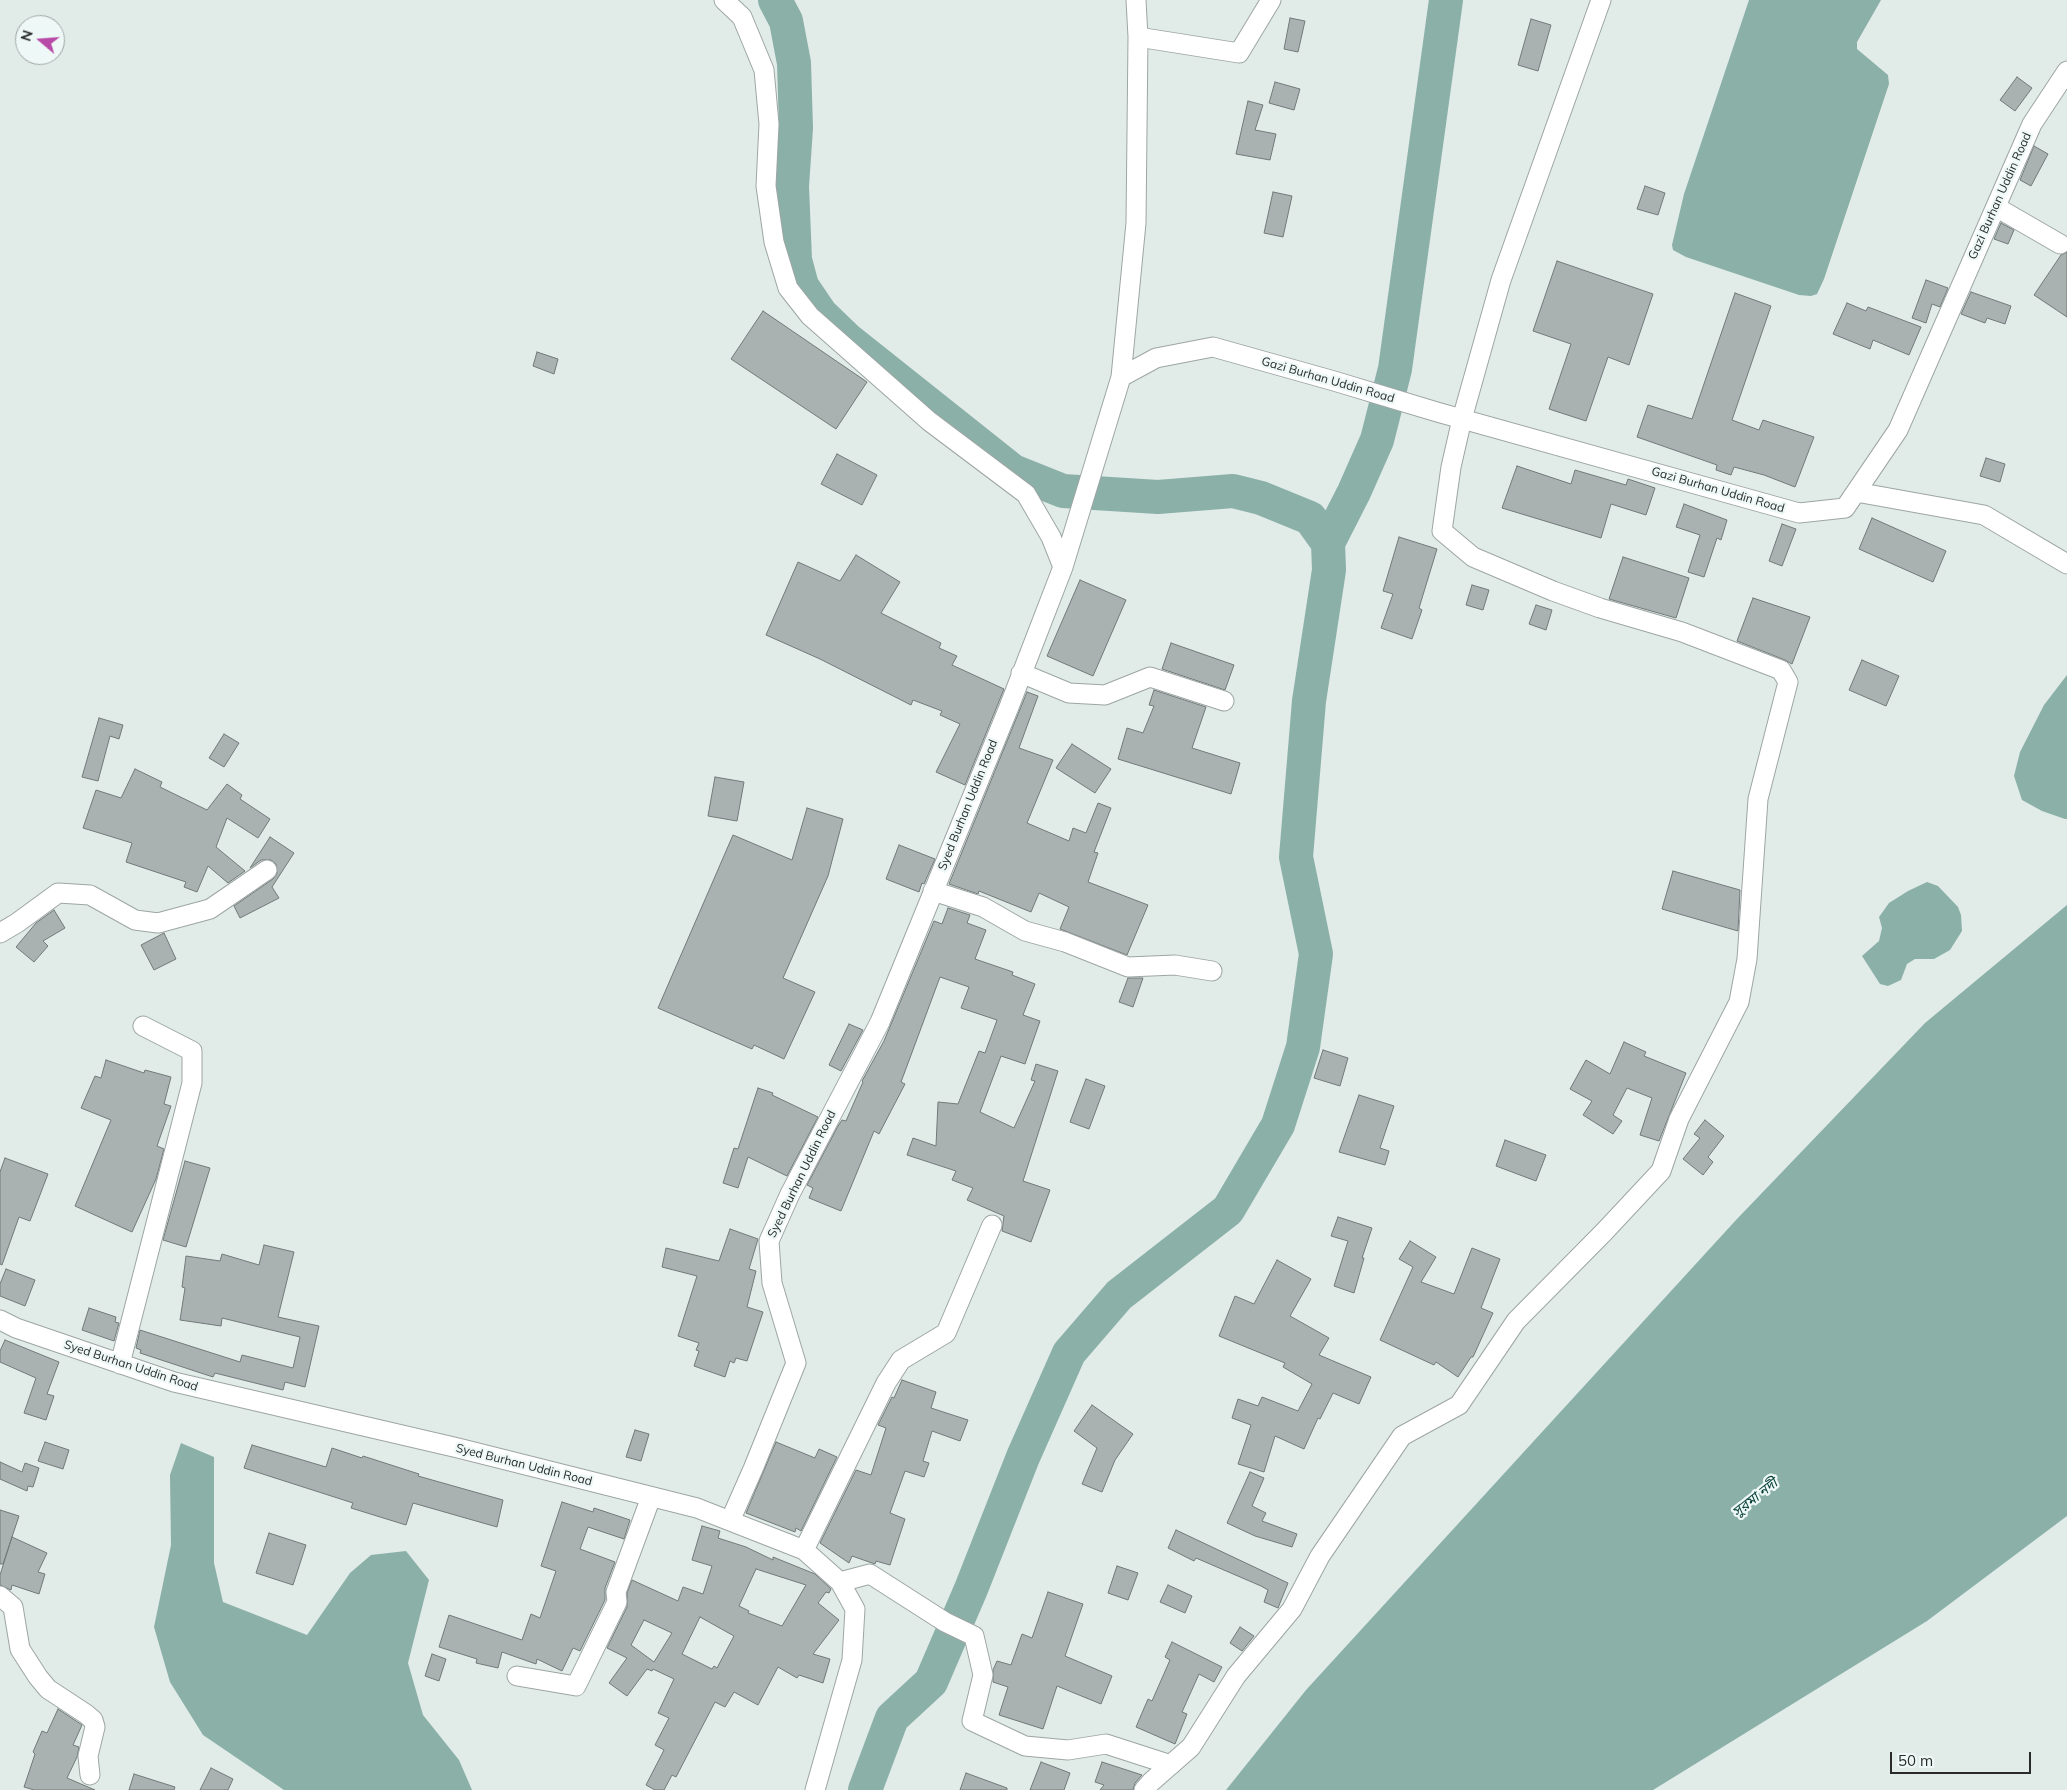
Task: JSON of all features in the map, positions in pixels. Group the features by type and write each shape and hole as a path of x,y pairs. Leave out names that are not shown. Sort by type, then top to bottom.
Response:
{"street":[{"path":"724,0 742,18 764,70 769,124 766,186 774,242 788,288 810,316 928,421 1026,494 1065,560"},
{"name":"Syed Burhan Uddin Road","path":"0,1320 16,1328 174,1382 458,1448 697,1508 730,1521 796,1363 772,1282 769,1241 790,1194 880,1022 1065,560 1121,377 1136,223 1138,37 1136,0"},
{"path":"1138,37 1239,53 1271,0"},
{"path":"1144,1790 1191,1747 1236,1676 1292,1609 1320,1556 1402,1436 1459,1405 1516,1321 1604,1232 1661,1170 1679,1119 1739,1002 1747,959 1758,799 1788,682 1781,670 1682,632 1600,608 1473,557 1442,531 1462,419 1501,280 1601,0"},
{"name":"Gazi Burhan Uddin Road","path":"1121,377 1156,358 1213,347 1799,513 1845,508 1898,430 2032,124 2067,71"},
{"path":"1996,207 2060,244"},
{"path":"1856,492 1984,515 2067,564"},
{"path":"1021,673 1069,693 1105,695 1150,677 1224,701"},
{"path":"0,933 58,893 90,895 135,920 158,923 210,909 267,870"},
{"path":"933,891 983,907 1025,931 1065,942 1128,967 1175,965 1212,970"},
{"path":"120,1364 192,1083 192,1051 143,1026"},
{"path":"804,1550 886,1383 901,1360 946,1333 992,1225"},
{"path":"517,1676 576,1686 617,1602 616,1592 652,1497"},
{"path":"730,1521 804,1550 840,1582 855,1609 852,1660 815,1790"},
{"path":"840,1582 870,1574 945,1622 974,1636 982,1675 972,1721 1025,1746 1068,1750 1106,1744 1171,1765"},
{"path":"0,1596 12,1607 20,1649 38,1678 48,1689 93,1720 95,1727 88,1756 90,1775"}],"water":[{"path":"1749,0 1881,0 1857,42 1857,49 1888,75 1889,84 1824,279 1817,294 1811,296 1799,295 1686,257 1673,250 1672,245 1684,194"},
{"path":"2067,675 2067,819 2065,819 2042,811 2022,800 2014,776 2020,752 2044,705"},
{"path":"1927,882 1938,886 1958,907 1961,915 1962,931 1950,950 1934,959 1915,959 1907,964 1901,980 1888,986 1880,984 1862,956 1879,941 1882,928 1879,917 1889,903"},
{"name":"সুরমা নদী","path":"2067,905 2067,1516 1927,1621 1653,1790 1226,1790 1306,1690 1736,1220 1925,1023"},
{"path":"181,1443 214,1457 214,1563 223,1602 307,1635 350,1573 371,1555 406,1551 429,1580 408,1663 423,1715 459,1760 472,1790 284,1790 203,1735 170,1682 154,1627 171,1545 170,1475"}],"building":[{"path":"1290,18 1305,21 1298,52 1284,49"},
{"path":"1531,19 1551,25 1538,71 1518,65"},
{"path":"2017,77 2032,88 2015,111 2000,100"},
{"path":"1275,82 1300,89 1294,110 1269,103"},
{"path":"1248,101 1263,105 1255,130 1276,134 1270,160 1236,154"},
{"path":"2034,146 2048,154 2031,186 2020,180"},
{"path":"1645,186 1665,193 1658,215 1637,209"},
{"path":"1273,192 1292,196 1283,237 1264,233"},
{"path":"2001,223 2014,230 2008,244 1994,239"},
{"path":"2067,252 2067,317 2034,295 2061,255"},
{"path":"1557,261 1653,294 1629,365 1608,357 1586,421 1549,409 1571,344 1533,331"},
{"path":"1926,280 1948,288 1940,307 1932,304 1926,323 1912,318"},
{"path":"1971,292 2011,306 2005,324 1987,318 1985,323 1961,314"},
{"path":"1735,293 1771,306 1732,420 1759,430 1763,420 1814,437 1795,487 1764,475 1734,467 1731,475 1716,470 1717,465 1637,437 1648,405 1692,419"},
{"path":"1847,303 1866,311 1868,307 1921,327 1909,355 1873,340 1870,349 1833,334"},
{"path":"763,311 867,382 836,429 731,359"},
{"path":"537,352 558,359 554,374 533,366"},
{"path":"837,454 877,475 862,505 821,484"},
{"path":"1986,458 2005,464 2000,482 1980,476"},
{"path":"1517,466 1571,484 1575,470 1626,485 1628,479 1655,488 1646,515 1611,504 1601,538 1502,508"},
{"path":"1684,504 1727,520 1721,540 1717,538 1704,577 1688,572 1700,535 1676,527"},
{"path":"1872,518 1946,551 1933,582 1859,549"},
{"path":"1782,524 1796,529 1782,566 1769,561"},
{"path":"1399,537 1437,549 1419,608 1422,610 1412,639 1381,628 1393,594 1383,591"},
{"path":"856,555 900,582 881,613 941,643 939,648 957,656 952,665 1004,689 965,785 936,772 960,724 940,715 942,711 913,700 911,705 820,659 766,635 798,562 840,581"},
{"path":"1623,557 1689,578 1676,618 1609,599"},
{"path":"1080,580 1126,600 1093,676 1047,656"},
{"path":"1472,585 1489,590 1483,610 1466,605"},
{"path":"1753,598 1810,617 1792,664 1737,641"},
{"path":"1536,605 1552,610 1546,630 1529,624"},
{"path":"1171,643 1234,665 1225,690 1162,669"},
{"path":"1862,660 1899,676 1886,706 1849,690"},
{"path":"1154,690 1206,707 1192,748 1240,763 1231,794 1118,759 1127,728 1143,733 1154,706 1149,705"},
{"path":"1027,692 1038,696 1019,748 1053,760 1027,823 1069,841 1073,828 1086,833 1098,803 1111,808 1094,852 1098,853 1088,882 1148,905 1127,955 1060,929 1069,907 1039,893 1031,912 979,891 978,894 949,884"},
{"path":"99,718 123,725 119,739 110,736 98,781 82,777"},
{"path":"224,734 239,743 224,767 209,758"},
{"path":"1072,744 1111,769 1095,793 1056,768"},
{"path":"135,769 162,782 160,787 207,810 227,784 242,795 240,799 270,819 258,838 227,818 216,847 245,871 228,883 208,866 197,892 184,887 186,882 126,862 132,843 83,828 96,790 121,798"},
{"path":"715,777 744,782 737,821 708,816"},
{"path":"807,808 843,819 828,876 783,978 815,992 784,1059 754,1045 752,1049 658,1008 733,835 792,860"},
{"path":"270,837 294,853 272,887 279,898 240,918 234,906 273,879 277,874 276,864 271,860 261,860 250,868"},
{"path":"899,845 935,859 919,892 886,879"},
{"path":"1673,871 1740,890 1738,931 1662,909"},
{"path":"948,908 970,915 967,923 986,930 975,959 1013,972 1012,975 1035,984 1023,1015 1040,1021 1025,1064 1001,1056 980,1112 1014,1128 1035,1081 1031,1080 1036,1064 1058,1071 1023,1181 1050,1190 1031,1242 1002,1231 1004,1216 967,1200 973,1188 952,1180 956,1171 907,1155 913,1138 936,1146 938,1102 958,1104 979,1051 985,1053 997,1020 961,1008 969,987 940,977 901,1082 905,1084 879,1134 874,1131 841,1211 809,1198 813,1188 807,1185 838,1126 842,1120 846,1121 862,1081 884,1041 934,921 942,924"},
{"path":"54,910 65,928 43,941 48,946 34,962 16,947 36,923"},
{"path":"164,933 176,959 154,970 141,945"},
{"path":"1128,978 1143,978 1133,1007 1119,1002"},
{"path":"849,1024 863,1030 841,1071 829,1065"},
{"path":"1624,1042 1646,1052 1644,1056 1686,1073 1659,1141 1640,1135 1652,1098 1627,1088 1613,1115 1622,1121 1613,1134 1583,1115 1592,1101 1570,1089 1586,1060 1610,1074"},
{"path":"1323,1050 1348,1058 1340,1086 1314,1078"},
{"path":"106,1060 144,1073 145,1070 171,1077 164,1104 171,1106 157,1146 164,1149 156,1179 132,1232 75,1206 111,1120 81,1108 95,1076 101,1078"},
{"path":"1086,1079 1105,1086 1089,1129 1070,1122"},
{"path":"758,1088 773,1093 772,1095 818,1117 787,1176 748,1157 738,1188 723,1183 734,1148 738,1149"},
{"path":"1359,1095 1394,1106 1380,1148 1389,1151 1385,1165 1339,1152"},
{"path":"1705,1120 1724,1136 1708,1157 1713,1162 1703,1175 1683,1159 1700,1138 1694,1134"},
{"path":"1505,1140 1546,1155 1536,1181 1496,1166"},
{"path":"5,1158 48,1174 30,1221 19,1217 2,1265 0,1264 0,1172"},
{"path":"185,1161 210,1168 186,1247 163,1240"},
{"path":"1338,1217 1372,1228 1362,1258 1364,1258 1354,1293 1334,1286 1348,1241 1331,1236"},
{"path":"730,1229 758,1239 749,1269 756,1271 747,1307 763,1312 747,1361 736,1358 734,1363 730,1361 725,1377 694,1366 699,1351 696,1350 699,1343 678,1336 697,1276 662,1267 666,1248 719,1261"},
{"path":"1410,1241 1436,1257 1421,1282 1454,1294 1472,1248 1500,1259 1481,1308 1493,1313 1473,1357 1471,1357 1458,1377 1436,1362 1434,1365 1380,1340 1413,1267 1399,1259"},
{"path":"264,1245 294,1252 278,1317 319,1326 305,1387 285,1382 283,1390 215,1373 213,1377 140,1353 141,1350 136,1348 140,1330 240,1362 242,1355 293,1368 300,1337 222,1318 221,1326 180,1320 185,1288 182,1287 186,1256 220,1261 222,1254 259,1265"},
{"path":"1277,1260 1311,1279 1290,1316 1329,1338 1319,1355 1371,1377 1359,1404 1333,1393 1320,1419 1318,1418 1304,1449 1275,1436 1264,1472 1238,1464 1251,1425 1232,1418 1238,1399 1258,1406 1262,1397 1298,1411 1312,1384 1283,1367 1285,1363 1219,1336 1235,1296 1254,1304"},
{"path":"6,1269 35,1280 25,1306 0,1296 0,1284"},
{"path":"89,1308 116,1317 115,1322 119,1323 114,1341 82,1330"},
{"path":"5,1340 59,1362 47,1394 54,1396 46,1420 24,1413 36,1378 0,1362 0,1351"},
{"path":"902,1380 936,1392 931,1408 968,1420 960,1441 932,1431 923,1461 929,1463 924,1477 905,1471 890,1513 905,1519 890,1565 876,1561 875,1564 852,1556 849,1563 820,1543 856,1470 871,1475 886,1428 878,1425"},
{"path":"1092,1405 1133,1434 1115,1460 1102,1492 1082,1484 1097,1448 1074,1431"},
{"path":"635,1430 649,1434 641,1461 626,1457"},
{"path":"45,1442 69,1450 63,1469 38,1461"},
{"path":"776,1442 815,1458 819,1449 837,1457 801,1531 796,1528 795,1532 746,1513"},
{"path":"252,1445 326,1467 332,1448 419,1474 418,1476 503,1500 497,1527 413,1503 406,1525 351,1508 353,1503 244,1468"},
{"path":"0,1462 22,1472 25,1463 39,1468 33,1487 28,1486 27,1491 0,1479"},
{"path":"1250,1472 1264,1478 1252,1506 1266,1513 1262,1521 1297,1534 1292,1547 1255,1536 1227,1523"},
{"path":"562,1502 593,1512 594,1508 630,1520 624,1539 588,1527 580,1549 615,1562 605,1588 605,1600 580,1651 573,1648 562,1671 537,1659 536,1664 502,1652 498,1668 476,1663 477,1659 439,1647 449,1615 522,1640 531,1614 540,1618 556,1571 541,1566"},
{"path":"0,1510 19,1516 3,1564 0,1564"},
{"path":"702,1526 720,1531 718,1538 815,1574 831,1589 829,1593 826,1592 818,1603 839,1620 813,1654 830,1659 823,1683 799,1675 797,1678 778,1667 758,1705 734,1692 725,1707 715,1702 676,1777 672,1775 664,1790 655,1790 646,1785 664,1750 655,1745 669,1718 658,1713 674,1679 653,1669 652,1671 647,1669 627,1696 609,1683 627,1658 607,1648 627,1607 627,1593 632,1580 678,1601 683,1587 703,1594 712,1566 692,1560","holes":["756,1569 806,1585 782,1626 748,1613 749,1611 739,1606","700,1617 734,1636 717,1668 714,1666 712,1669 682,1654","644,1620 672,1633 654,1662 631,1645"]},
{"path":"1176,1530 1288,1583 1278,1608 1264,1602 1268,1590 1261,1586 1196,1558 1194,1561 1168,1548"},
{"path":"269,1533 306,1545 293,1585 256,1573"},
{"path":"12,1537 47,1553 38,1572 45,1574 39,1594 12,1585 11,1590 0,1585 0,1575"},
{"path":"1117,1566 1138,1573 1128,1600 1108,1593"},
{"path":"1168,1585 1192,1596 1185,1613 1160,1602"},
{"path":"1048,1592 1083,1604 1065,1656 1112,1676 1101,1704 1057,1686 1043,1729 999,1715 1008,1687 993,1682 993,1670 997,1661 1011,1665 1022,1634 1032,1638"},
{"path":"1240,1627 1254,1636 1242,1651 1230,1643"},
{"path":"1172,1642 1222,1667 1214,1682 1199,1674 1182,1712 1187,1714 1175,1744 1136,1727 1148,1699 1152,1701 1170,1660 1165,1657"},
{"path":"432,1654 446,1659 439,1681 425,1676"},
{"path":"58,1709 82,1725 73,1745 79,1747 77,1757 67,1778 95,1790 34,1790 24,1787 35,1754 33,1752 42,1731 47,1733"},
{"path":"1041,1762 1070,1773 1064,1790 1030,1790"},
{"path":"1102,1762 1142,1775 1135,1783 1133,1790 1100,1790 1104,1785 1095,1782"},
{"path":"211,1768 233,1779 228,1790 200,1790"},
{"path":"966,1773 1007,1788 1007,1790 960,1790"},
{"path":"134,1774 175,1787 174,1790 129,1790"}],"waterway":[{"path":"775,0 786,21 794,63 796,128 792,186 795,260 802,286 821,314 847,339 1013,471 1063,491 1158,497 1233,491 1261,498 1310,518 1328,543 1329,570 1309,701 1296,857 1316,954 1303,1047 1278,1125 1228,1210 1119,1295 1069,1353 1023,1457 971,1589 931,1682 892,1718 865,1790"},
{"path":"1328,543 1354,492 1377,440 1395,369 1446,0"}]}
